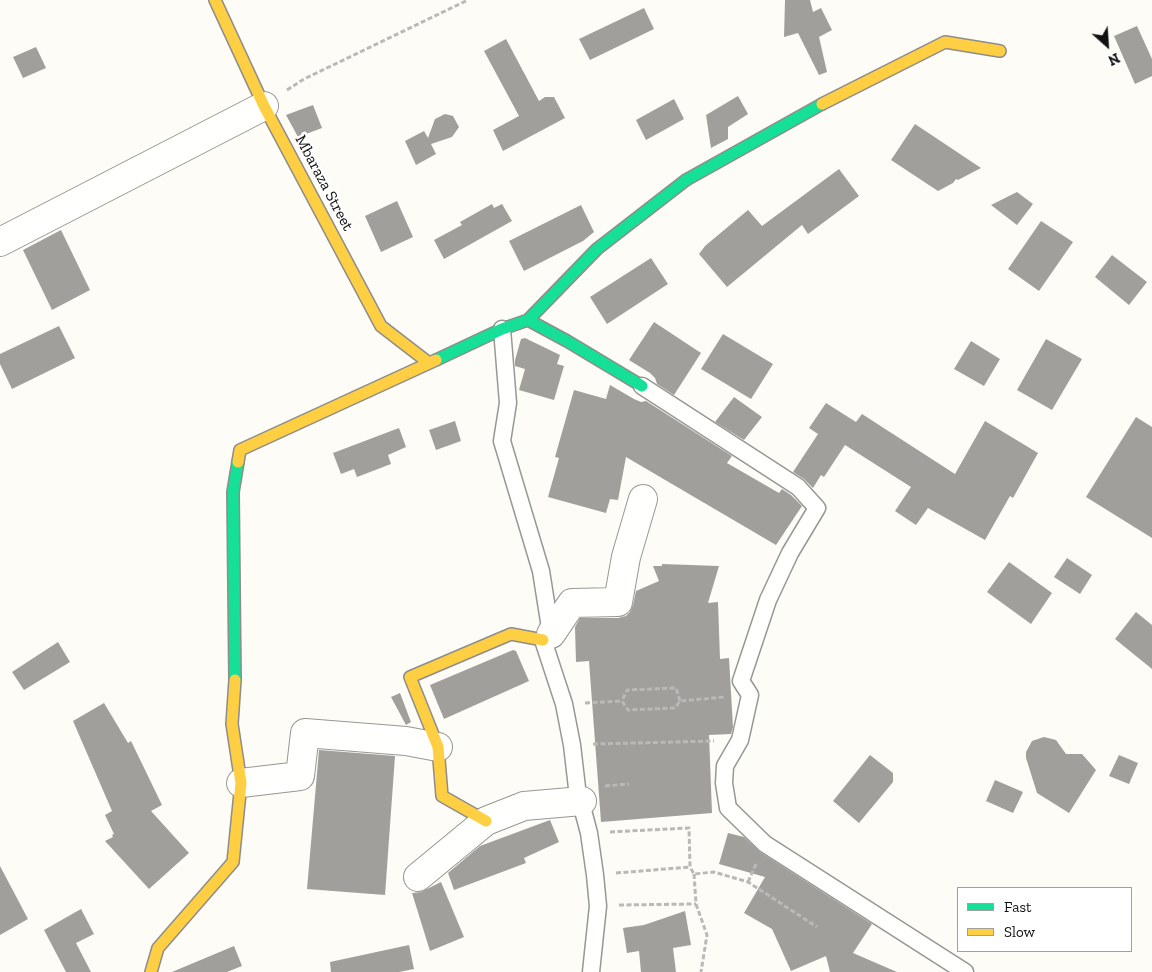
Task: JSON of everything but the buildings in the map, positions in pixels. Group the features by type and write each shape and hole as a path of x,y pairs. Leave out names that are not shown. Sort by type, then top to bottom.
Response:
{"street":[{"name":"Mbaraza Street","path":"215,0 264,106 381,326 429,362"},
{"path":"151,972 158,948 233,862 241,783 232,724 236,671 233,492 240,450 502,329 528,320 597,249 686,180 809,111 945,42 1000,51"},
{"path":"0,242 264,106"},
{"path":"528,320 642,386"},
{"path":"486,821 442,796 438,747 410,677 511,634 547,637 572,603 618,602 626,557 643,499"},
{"path":"241,783 300,776 305,732 391,740 438,747"},
{"path":"418,877 486,821 524,806 582,801"}],"lane":[{"path":"502,329 508,403 502,441 541,571 547,637 564,704 572,745 577,788 589,833 595,875 598,906 592,972"},
{"path":"642,386 798,487 817,508 790,554 768,600 741,681 750,694 740,740 725,766 724,783 728,808 765,844 965,972"}],"path":[{"path":"264,106 304,79 468,0"},
{"path":"622,701 627,690 676,688 680,700"},
{"path":"680,700 750,694"},
{"path":"622,701 628,710 675,708 680,700"},
{"path":"564,704 622,701"},
{"path":"572,745 740,740"},
{"path":"589,833 689,828 690,867 694,874 696,904 707,935 701,972"},
{"path":"595,875 690,867"},
{"path":"694,874 714,872 748,882 816,927"},
{"path":"598,906 696,904"}],"traffic: fast":[{"path":"528,320 597,249 686,180 822,104"},
{"path":"436,360 502,329 528,320 642,386"},
{"path":"235,680 233,492 238,462"}],"traffic: slow":[{"path":"215,0 264,106 381,326 429,363"},
{"path":"822,104 945,42 1000,51"},
{"path":"238,462 240,450 436,360"},
{"path":"486,821 442,796 438,747 410,677 511,634 543,640"},
{"path":"151,972 158,948 233,862 241,783 232,724 235,680"}]}
